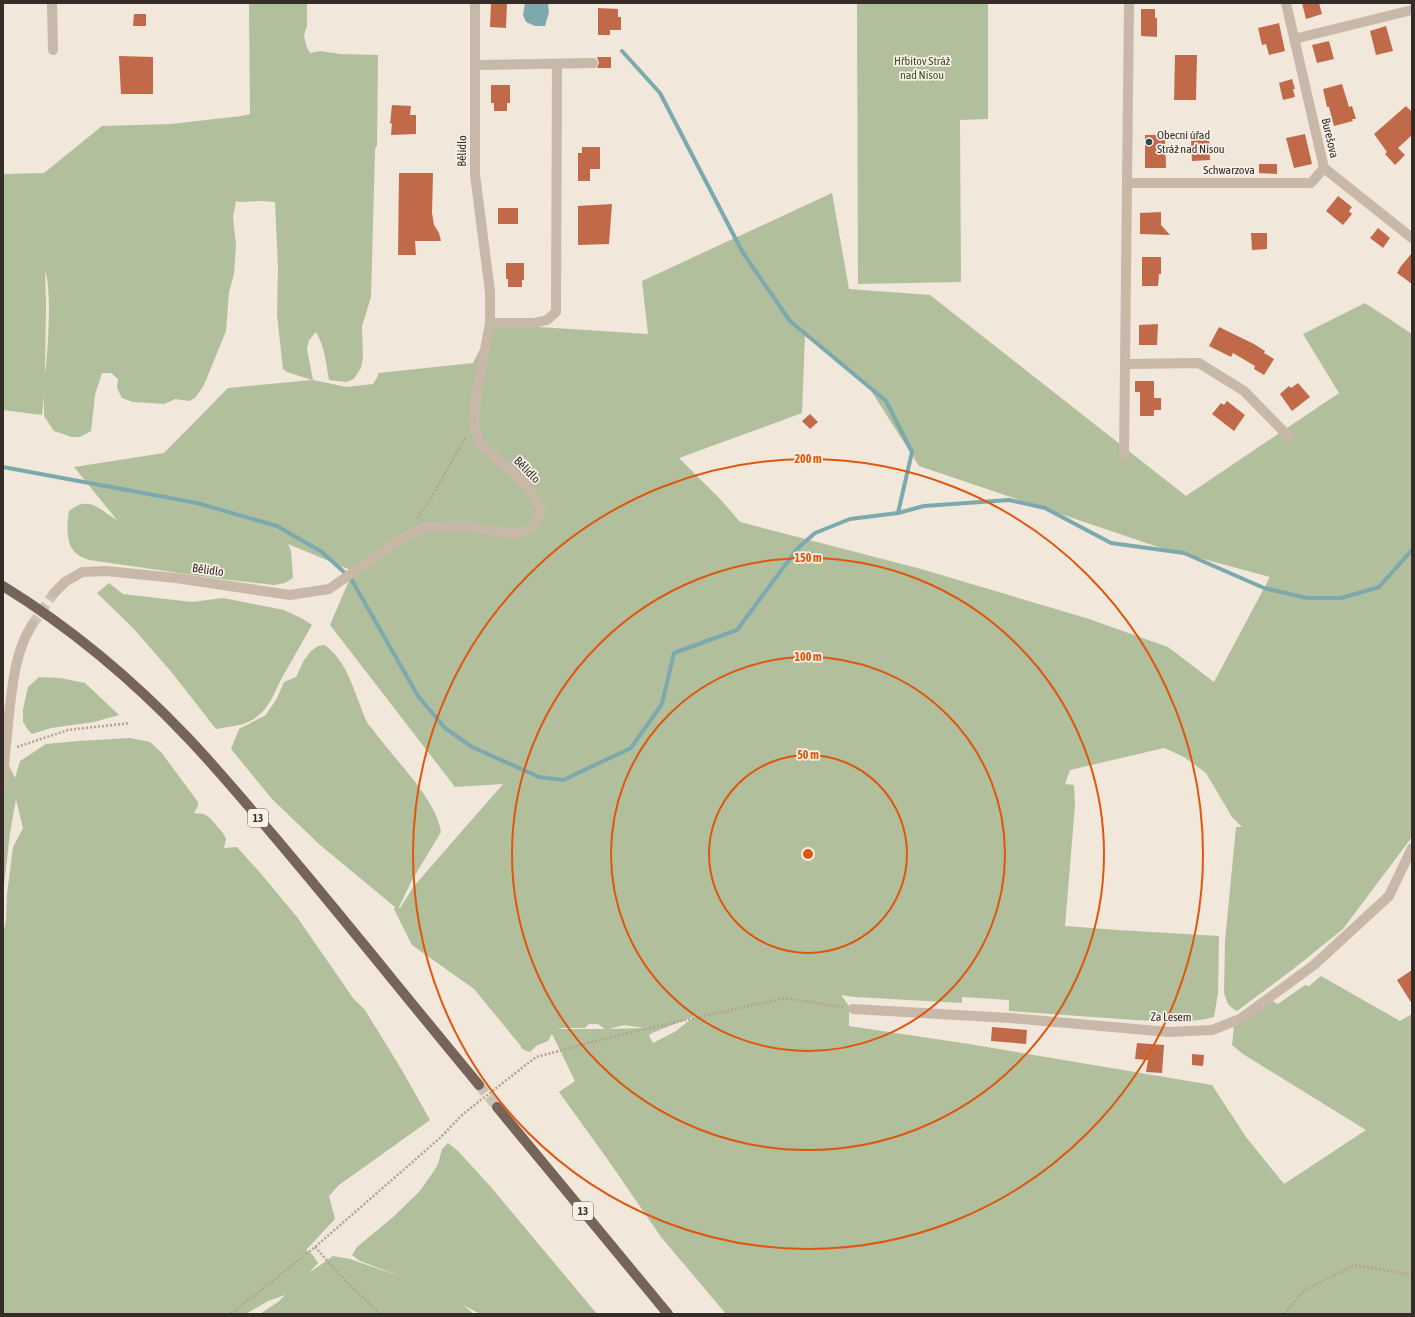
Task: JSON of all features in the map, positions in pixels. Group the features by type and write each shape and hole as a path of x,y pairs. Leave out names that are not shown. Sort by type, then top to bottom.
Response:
{"main road":[{"name":"13","path":"3,586 57,622 97,654 150,700 187,737 220,772 306,874 479,1085"},
{"name":"13","path":"497,1107 668,1314"}],"street":[{"path":"52,3 53,50"},
{"name":"Bělidlo","path":"54,593 65,582 82,572 106,572 176,578 290,595 298,594 329,589 401,539 425,527 466,526 514,534 532,529 542,510 527,486 479,443 474,422 476,398 490,322 490,292 475,175 475,3"},
{"path":"1124,456 1129,3"},
{"name":"Burešova","path":"1286,3 1324,168 1412,238"},
{"path":"1294,39 1412,10"},
{"path":"476,65 593,63"},
{"path":"490,322 534,323 547,320 556,312 557,64"},
{"name":"Schwarzova","path":"1127,183 1312,183 1324,168"},
{"path":"1125,364 1199,363 1244,391 1289,437"},
{"path":"3,784 4,751 13,679 18,655 25,636 32,625"},
{"name":"Za Lesem","path":"853,1009 1010,1018 1169,1032 1212,1030 1240,1019 1314,965 1389,896 1412,848"}],"path":[{"path":"413,522 430,500 474,422"},
{"path":"4,751 68,730 130,723"},
{"path":"231,1314 315,1247 440,1138 463,1114 536,1057 623,1034 785,998 853,1009"},
{"path":"315,1247 380,1314"},
{"path":"1284,1314 1305,1290 1356,1266 1412,1275"}],"green space":[{"path":"249,3 307,3 307,26 304,35 306,45 310,53 320,51 340,54 378,55 377,145 375,150 371,297 362,326 363,356 361,368 354,379 346,382 329,380 323,349 316,332 309,340 307,349 313,380 346,387 373,384 378,376 378,373 473,363 493,324 648,334 642,281 832,193 849,289 930,295 1186,496 1339,393 1303,334 1365,303 1412,334 1412,837 1343,929 1292,970 1237,1011 1228,1004 1224,993 1225,941 1236,827 1242,827 1232,817 1206,773 1184,757 1164,748 1070,770 1065,784 1074,785 1075,805 1065,926 1219,936 1218,993 1214,1017 1194,1021 1135,1020 1009,1011 1009,1000 962,997 962,1003 841,995 849,1006 849,1026 969,1044 1212,1085 1246,1137 1284,1184 1366,1130 1243,1054 1232,1045 1234,1026 1272,1001 1278,1004 1305,985 1309,986 1321,976 1400,1021 1412,1014 1412,1314 726,1314 661,1237 559,1092 575,1081 552,1034 548,1041 536,1046 530,1052 522,1049 474,989 412,945 394,909 395,907 320,845 272,799 231,749 239,729 266,715 277,698 284,682 296,677 304,660 311,651 318,646 325,645 332,651 347,672 368,723 414,780 432,807 438,820 441,832 412,880 399,907 400,908 414,886 503,784 455,787 330,625 353,571 288,544 291,551 293,578 285,583 274,585 89,560 78,555 70,545 67,528 69,511 76,506 89,504 117,520 74,467 164,453 228,388 312,380 287,372 283,369 277,315 278,267 275,202 236,201 233,217 236,245 234,274 229,292 226,331 204,385 195,398 189,401 175,399 164,404 133,402 122,398 117,388 118,379 111,373 102,373 95,395 91,431 80,437 72,437 54,431 44,416 44,396 42,415 3,410 3,174 44,173 102,126 171,124 250,114","holes":["45,271 49,305 45,374","805,335 868,386 919,466 1155,546 1270,577 1214,682 1168,647 1086,618 921,569 740,522 722,501 679,458 802,413","695,1016 676,1031 653,1043 649,1035 652,1033","589,1024 598,1024 605,1029 559,1029 585,1028","624,1025 644,1028 609,1029"]},
{"name":"Hřbitov Stráž nad Nisou","path":"857,3 988,3 988,119 960,120 961,282 858,284"},
{"path":"109,583 123,594 192,602 223,598 284,610 312,625 268,706 252,720 244,724 216,729 173,674 134,629 97,593"},
{"path":"39,677 60,678 85,683 119,715 94,722 51,728 32,734 23,722 23,709 28,687"},
{"path":"130,738 150,742 161,752 198,802 198,806 194,813 204,814 210,818 223,833 226,839 224,848 237,847 297,917 353,998 365,1010 430,1120 339,1185 329,1196 335,1219 306,1250 312,1254 318,1263 309,1273 333,1256 350,1259 402,1277 360,1261 352,1255 357,1247 392,1218 419,1192 434,1171 438,1164 442,1149 448,1143 458,1151 490,1186 597,1314 480,1314 463,1305 474,1314 260,1314 278,1302 285,1295 268,1301 246,1314 3,1314 3,935 6,920 7,894 13,847 23,828 16,799 10,833 3,894 3,753 15,778 20,761 46,744"}],"water":[{"path":"525,3 548,3 549,12 545,26 535,26 526,22 523,15"}],"building":[{"path":"491,3 507,3 506,28 490,27"},
{"path":"1302,3 1319,3 1322,14 1306,19"},
{"path":"598,8 618,9 618,17 621,17 621,30 610,30 610,35 598,35"},
{"path":"1141,9 1155,9 1155,18 1157,18 1157,37 1141,36"},
{"path":"134,14 146,14 146,26 133,26"},
{"path":"1279,23 1285,51 1269,55 1266,44 1262,45 1258,28"},
{"path":"1386,26 1393,51 1376,55 1370,31"},
{"path":"1329,41 1334,59 1317,63 1312,45"},
{"path":"1175,55 1197,55 1196,100 1174,100"},
{"path":"119,56 153,57 153,94 121,94"},
{"path":"597,57 611,57 611,68 597,68 599,63"},
{"path":"1292,79 1295,89 1293,89 1295,97 1283,100 1279,83"},
{"path":"1342,84 1349,107 1352,106 1356,119 1352,119 1353,121 1334,126 1329,107 1327,107 1323,89"},
{"path":"491,85 510,85 510,103 507,103 507,111 494,111 494,103 491,103"},
{"path":"392,105 411,106 410,115 416,115 416,134 391,135 392,123 390,124"},
{"path":"1406,106 1412,112 1412,135 1398,148 1405,155 1395,165 1385,154 1387,152 1374,134"},
{"path":"1305,134 1312,164 1294,168 1286,138"},
{"path":"1145,135 1165,135 1166,168 1145,168"},
{"path":"1209,137 1210,160 1192,161 1191,139"},
{"path":"582,147 600,147 600,169 590,169 590,181 578,181 578,153 582,153"},
{"path":"1259,164 1277,164 1277,174 1259,173"},
{"path":"399,173 433,173 432,213 434,225 439,233 441,241 415,241 416,255 398,255"},
{"path":"1338,196 1352,207 1349,211 1352,214 1343,225 1326,211"},
{"path":"612,204 609,244 578,245 578,206"},
{"path":"498,208 518,208 518,224 498,224"},
{"path":"1161,212 1161,225 1170,235 1140,234 1140,213"},
{"path":"1378,228 1390,238 1383,248 1370,238"},
{"path":"1251,233 1267,233 1267,249 1252,250"},
{"path":"1412,253 1412,284 1397,273"},
{"path":"1142,257 1161,257 1161,274 1159,274 1158,286 1142,286"},
{"path":"506,263 524,263 524,280 522,280 522,287 508,287 508,279 506,279"},
{"path":"1158,324 1157,345 1139,345 1139,325"},
{"path":"1219,327 1254,344 1274,359 1264,375 1254,369 1255,366 1233,353 1231,357 1209,346"},
{"path":"1135,381 1154,381 1154,398 1161,398 1161,410 1154,410 1154,416 1140,416 1140,392 1135,392"},
{"path":"1298,383 1310,397 1292,411 1280,394 1289,386 1291,388"},
{"path":"1227,401 1245,415 1234,431 1212,414 1221,403 1224,405"},
{"path":"810,414 818,422 810,429 802,421"},
{"path":"1412,970 1412,1004 1397,980"},
{"path":"992,1027 1027,1030 1026,1044 991,1041"},
{"path":"1137,1043 1164,1045 1162,1073 1146,1072 1148,1060 1135,1059"},
{"path":"1192,1054 1204,1055 1203,1066 1192,1065"}],"waterway":[{"path":"622,51 660,93 743,253 790,321 886,401 912,452 898,513"},
{"path":"3,467 197,503 277,526 322,552 345,573"},
{"path":"350,577 418,696 445,728 472,747 539,777 563,780 631,748 662,704 674,653 737,630 797,549 815,533 850,519 898,513 924,506 1009,500 1045,508 1111,543 1184,553 1264,588 1307,598 1341,598 1379,587 1412,550"}],"tunnel":[{"path":"32,625 54,593"},
{"path":"479,1085 497,1107"}],"place":[{"name":"Obecní úřad Stráž nad Nisou","path":"1149,142"}]}
